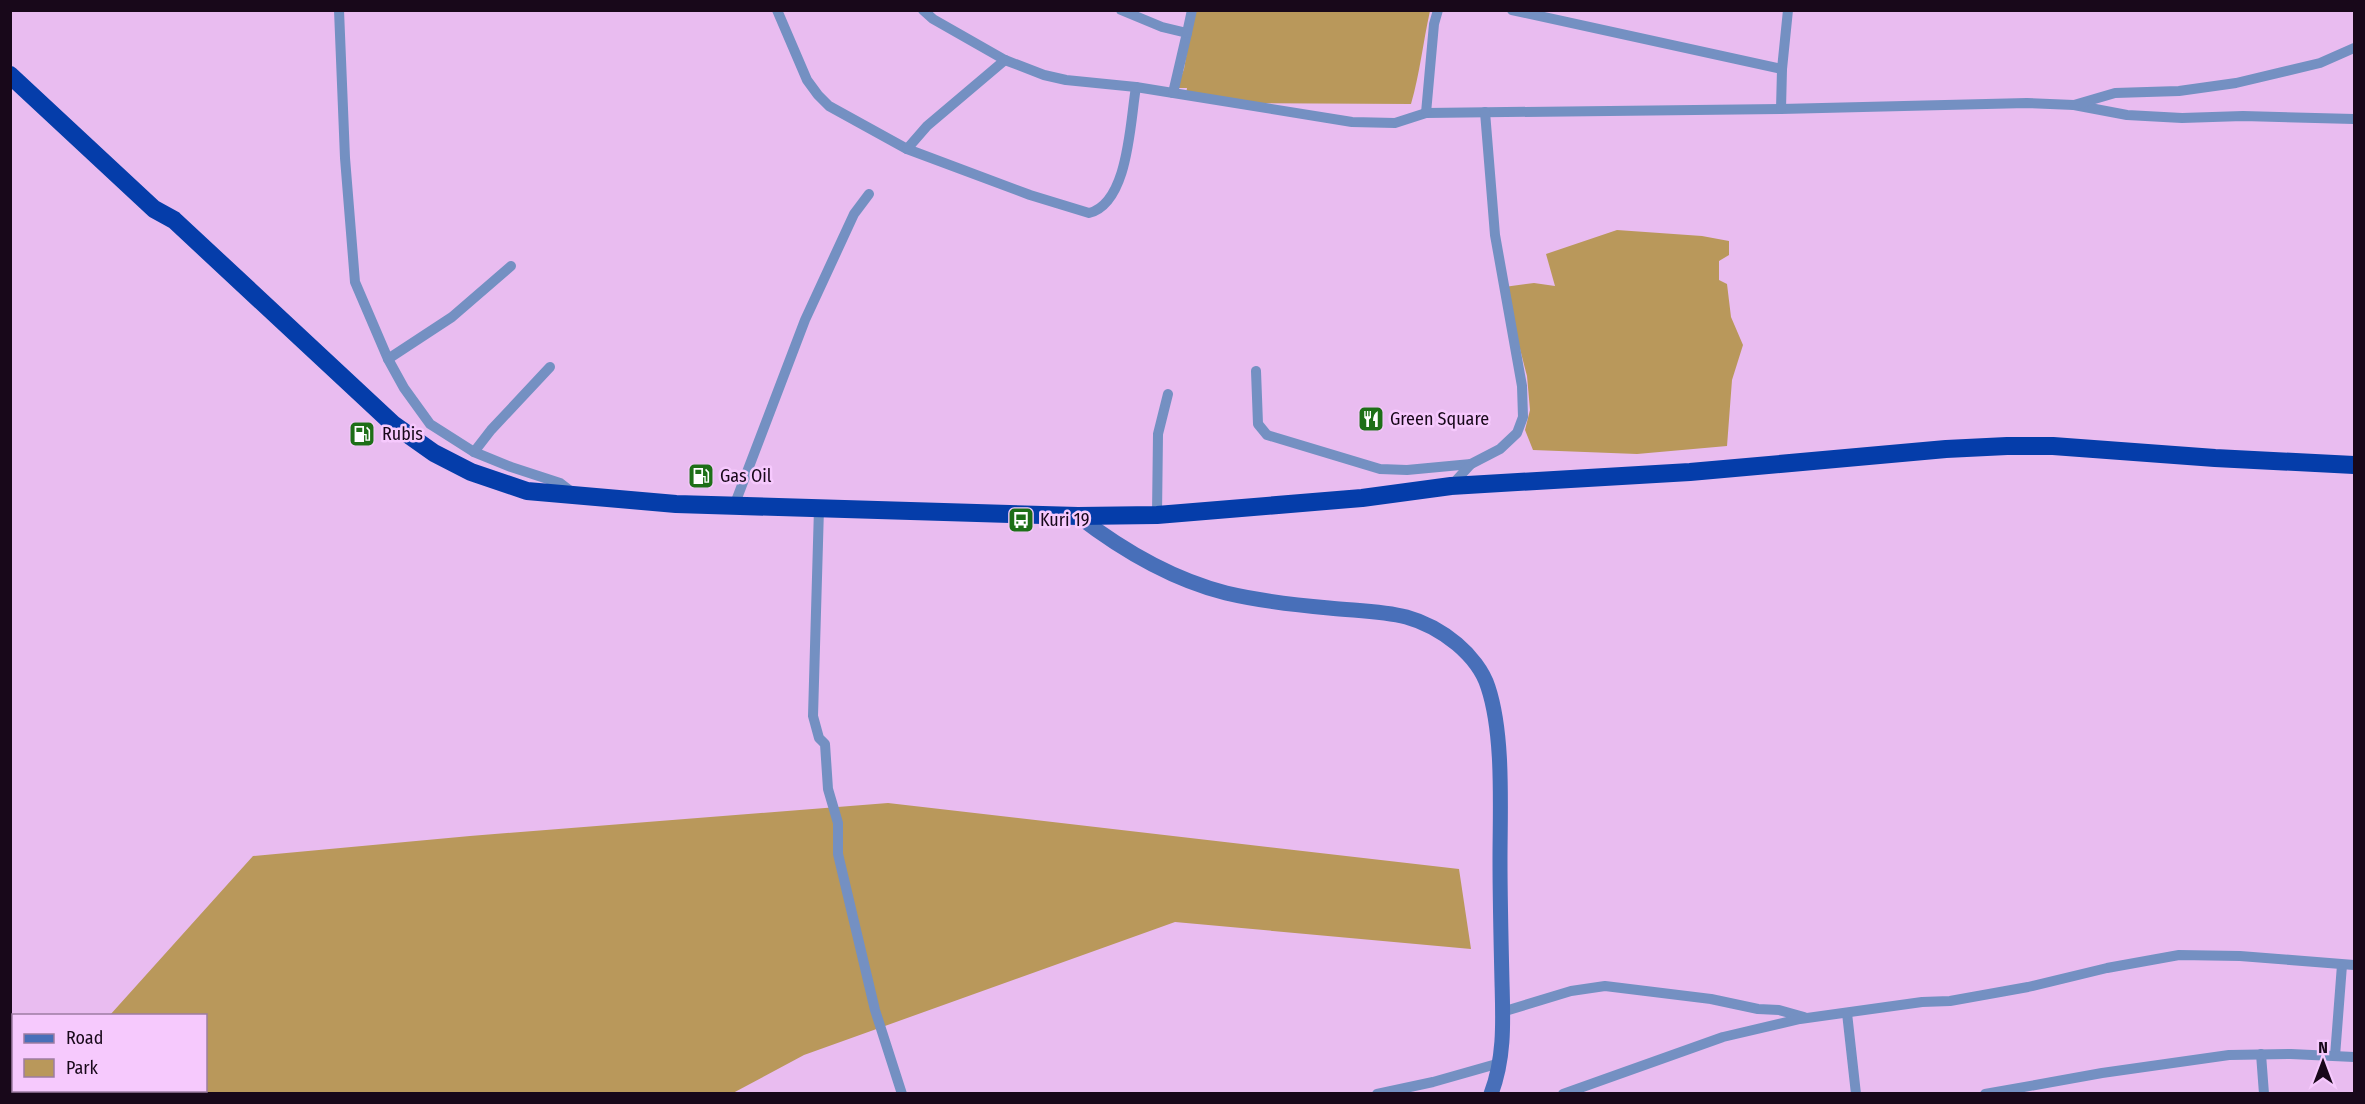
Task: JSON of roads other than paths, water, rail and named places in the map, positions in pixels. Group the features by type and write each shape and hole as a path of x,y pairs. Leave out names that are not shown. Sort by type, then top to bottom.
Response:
{"highway":[{"path":"10,75 154,208 174,220 393,424 434,453 471,472 528,492 581,498 734,506 1078,516 1156,515 1362,498 1451,486 1690,472 2007,446 2053,446 2226,459 2355,465"}],"main road":[{"path":"1078,516 1112,542 1192,582 1226,593 1272,602 1399,614 1419,620 1439,629 1463,649 1478,666 1488,686 1493,706 1500,795 1502,1012 1500,1063 1491,1094"}],"street":[{"path":"339,10 345,158 355,282 388,359 424,419 474,452 560,483 581,498"},
{"path":"777,10 807,80 818,95 838,111 907,149 1082,212 1095,212 1118,187 1136,87"},
{"path":"923,10 933,19 1005,60 1044,75 1066,80 1136,87 1352,122 1395,123 1426,113 2027,104 2074,105 2127,115 2182,118 2243,116 2355,119"},
{"path":"1121,10 1162,27 1187,33"},
{"path":"1173,93 1192,10"},
{"path":"1426,113 1434,24 1438,10"},
{"path":"1512,10 1782,69"},
{"path":"1780,109 1788,10"},
{"path":"2074,105 2115,93 2179,91 2236,83 2320,63 2355,48"},
{"path":"907,149 927,126 1005,60"},
{"path":"1451,486 1471,464 1500,449 1518,433 1523,417 1524,402 1495,235 1485,112"},
{"path":"734,506 805,320 854,214 869,194"},
{"path":"388,359 452,317 511,266"},
{"path":"474,452 491,430 550,367"},
{"path":"1256,371 1258,424 1268,435 1380,469 1407,470 1471,464"},
{"path":"1156,515 1158,434 1168,394"},
{"path":"819,508 813,716 819,738 825,744 828,789 838,823 838,854 846,888 875,1010 902,1094"},
{"path":"1563,1094 1723,1037 1808,1018 1922,1002 1950,1001 2028,987 2107,968 2179,955 2241,956 2355,965"},
{"path":"2335,1056 2342,965"},
{"path":"1502,1012 1571,991 1605,986 1711,999 1758,1009 1779,1010 1808,1018"},
{"path":"1847,1013 1856,1094"},
{"path":"2260,1054 2264,1094"},
{"path":"1985,1094 2102,1073 2192,1062 2208,1057 2260,1054 2355,1057"},
{"path":"1377,1094 1433,1082 1500,1063"}],"place":[{"name":"Green Square","path":"1371,419"},
{"name":"Rubis","path":"362,434"},
{"name":"Gas Oil","path":"701,476"},
{"name":"Kuri 19","path":"1021,520"}]}
